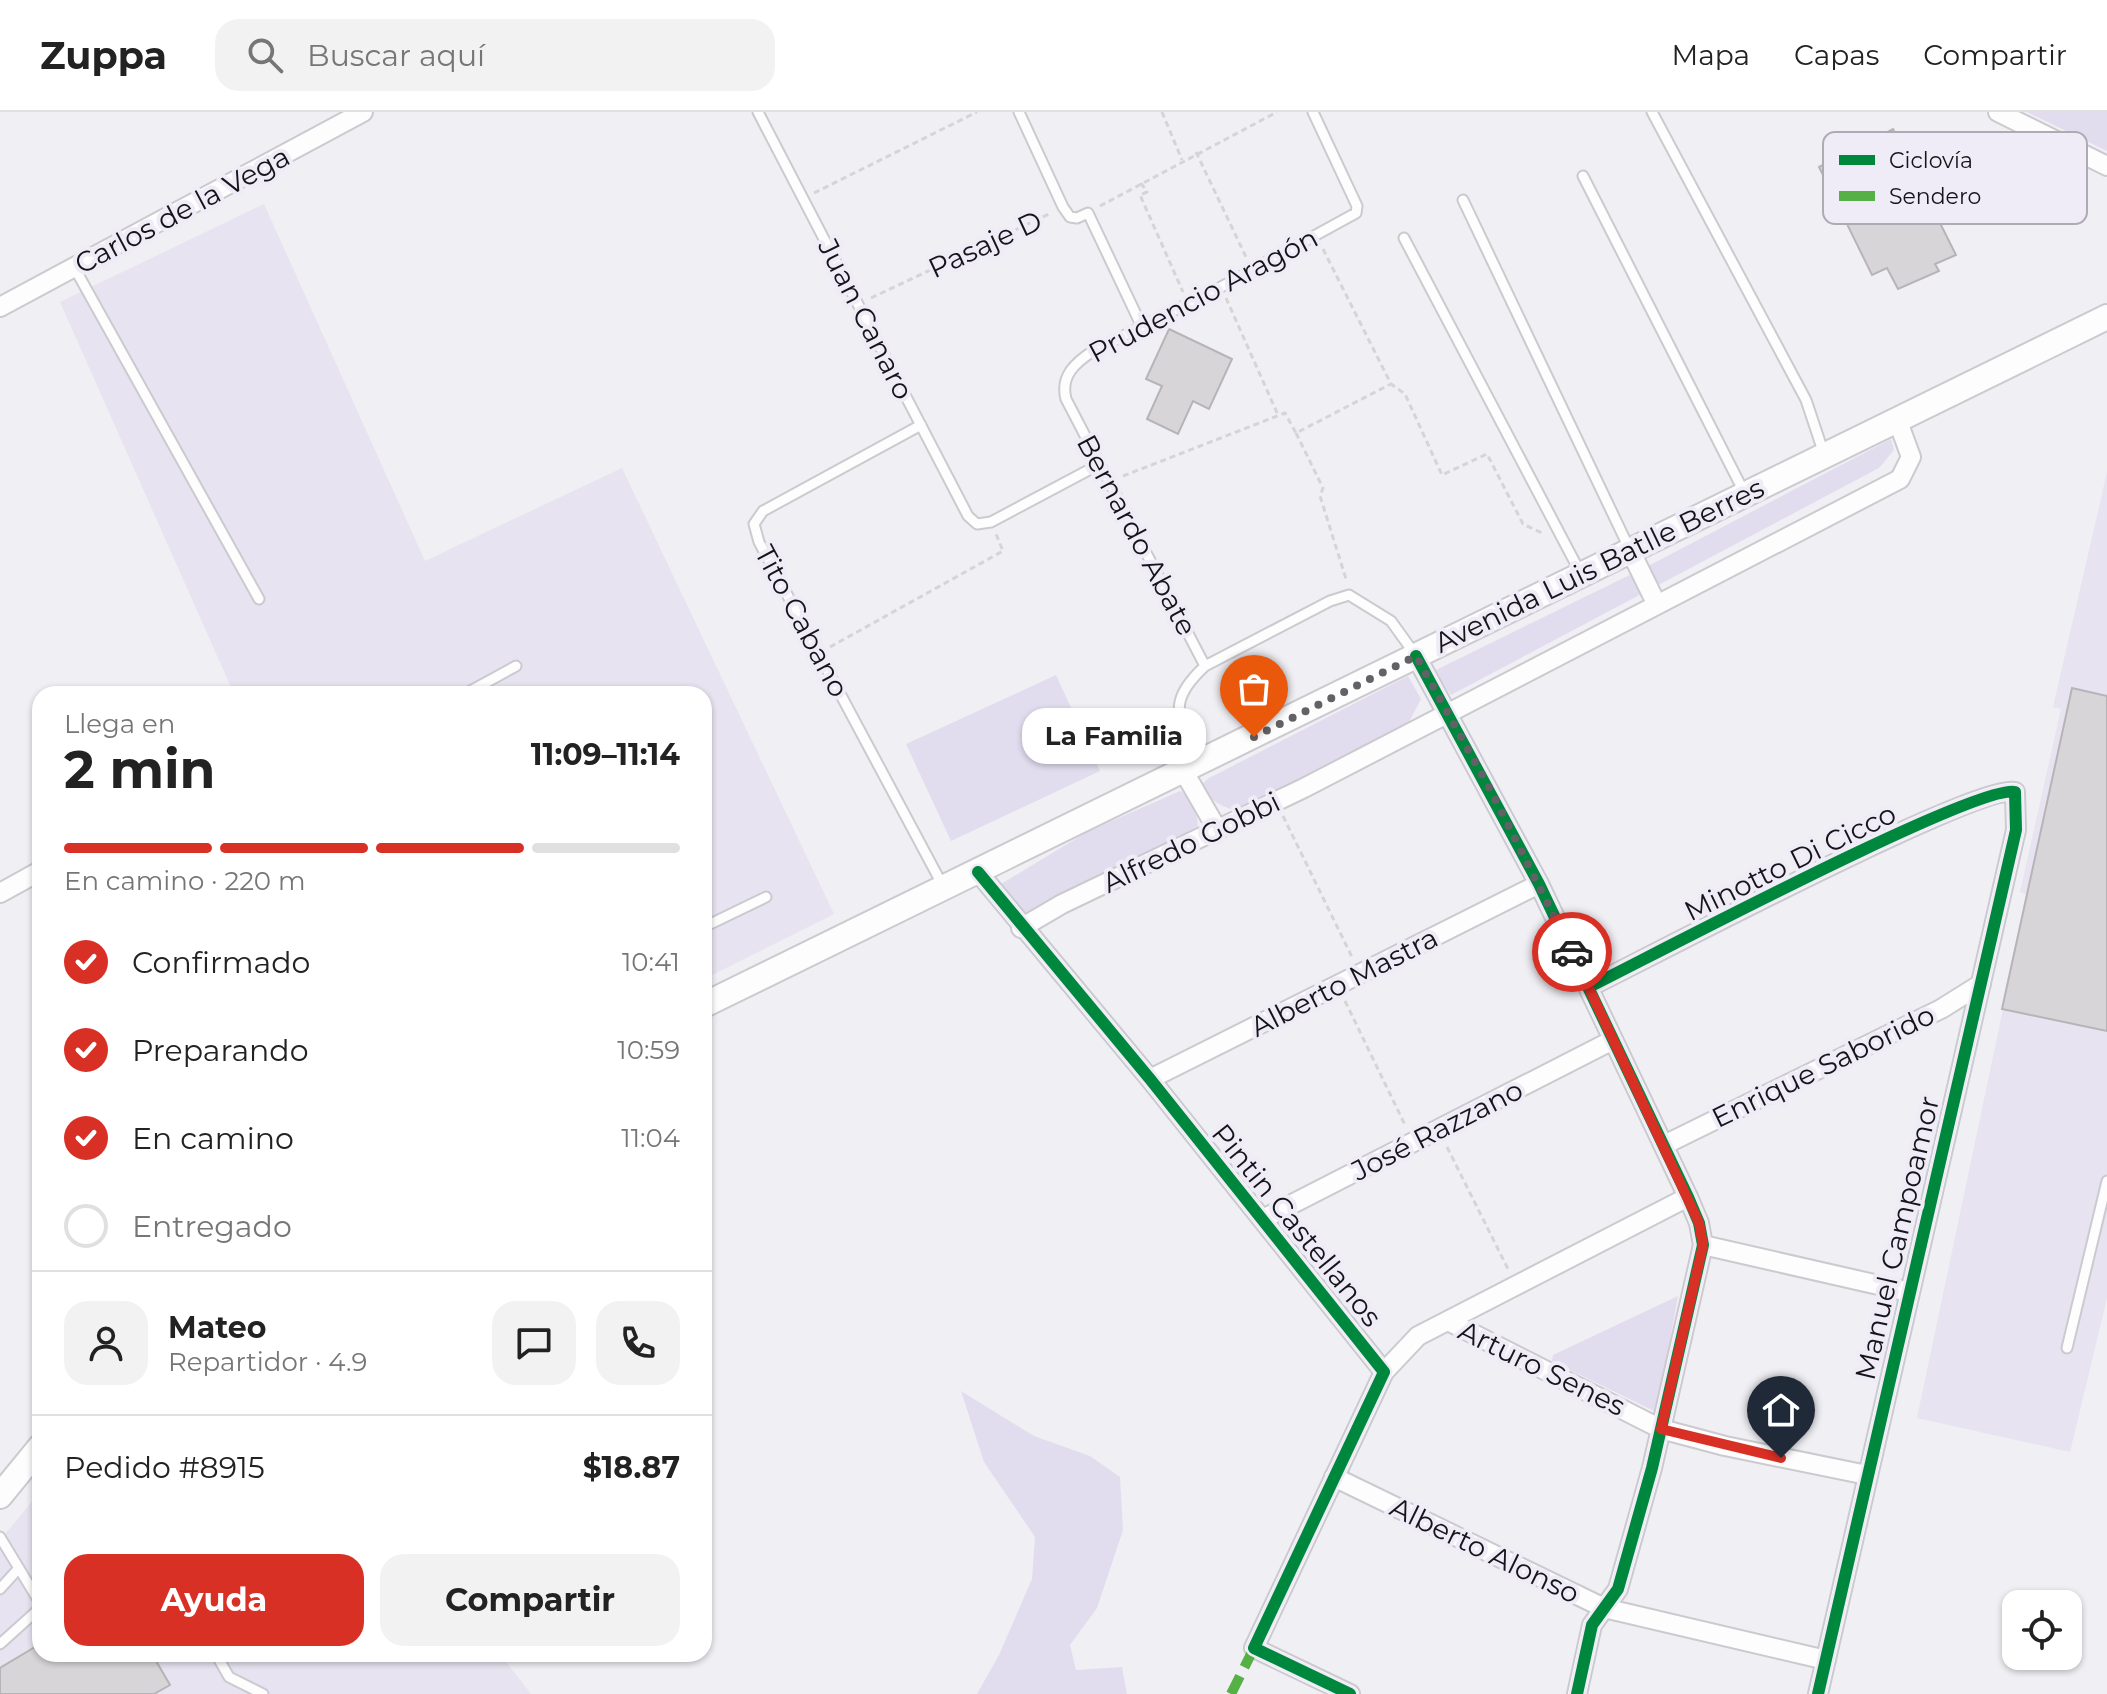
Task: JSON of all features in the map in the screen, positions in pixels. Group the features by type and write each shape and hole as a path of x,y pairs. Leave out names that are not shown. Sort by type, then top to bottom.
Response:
{"main road":[{"name":"Avenida Luis Batlle Berres","path":"712,1001 2107,317"},
{"path":"0,1496 32,1457"}],"street":[{"name":"Carlos de la Vega","path":"0,307 363,112"},
{"path":"1998,112 2038,132"},
{"path":"2087,156 2107,166"},
{"name":"Alfredo Gobbi","path":"1021,928 1277,801 1900,479 1908,469 1911,457 1910,446 1897,419"},
{"path":"1630,550 1657,605"},
{"path":"1416,656 1539,884 1589,987 1611,1041 1688,1197 1699,1223 1703,1245 1661,1429 1618,1589 1592,1625 1577,1694"},
{"path":"1192,768 1217,829"},
{"name":"Minotto Di Cicco","path":"1589,987 1753,903 1952,811 2005,789 2015,792"},
{"name":"Manuel Campoamor","path":"1818,1694 2016,830 2015,792"},
{"name":"Pintin Castellanos","path":"978,872 1021,928 1150,1079 1384,1372"},
{"path":"0,893 32,875"},
{"name":"Alberto Mastra","path":"1150,1079 1539,884"},
{"name":"Enrique Saborido","path":"1664,1145 1941,1009 1981,984"},
{"name":"José Razzano","path":"1263,1219 1611,1041"},
{"path":"1350,1694 1254,1648 1384,1372 1418,1336 1688,1197"},
{"path":"1703,1245 1909,1292"},
{"name":"Arturo Senes","path":"1448,1321 1661,1429 1725,1446 1867,1475"},
{"name":"Alberto Alonso","path":"1334,1477 1604,1608 1826,1660"}],"lane":[{"name":"Juan Canaro","path":"758,112 968,516 977,524 991,522"},
{"path":"1019,112 1063,207"},
{"name":"Prudencio Aragón","path":"1063,388 1076,362 1356,213 1357,206 1313,112"},
{"path":"1652,112 1806,400 1824,454"},
{"path":"1583,176 1745,494"},
{"path":"1463,200 1630,550"},
{"name":"Pasaje D","path":"1063,207 1070,217 1077,218 1088,213"},
{"path":"1088,213 1142,327"},
{"path":"1404,238 1581,574"},
{"path":"74,267 259,599"},
{"name":"Bernardo Abate","path":"1063,388 1205,666 1184,686 1177,712 1192,768"},
{"name":"Tito Cabano","path":"921,425 763,511 754,524 759,542 945,889"},
{"path":"991,522 1100,464"},
{"path":"1205,666 1330,601 1349,595 1391,621 1416,656"},
{"path":"480,686 516,666"},
{"path":"712,923 766,897"},
{"path":"2067,1348 2107,1181"},
{"path":"0,1537 32,1591"},
{"path":"0,1589 19,1568"},
{"path":"0,1644 32,1613"},
{"path":"221,1662 229,1677 263,1694"}],"path":[{"path":"803,198 977,112"},
{"path":"1162,112 1182,160"},
{"path":"1088,213 1196,152 1277,112"},
{"path":"1196,152 1252,271"},
{"path":"1141,183 1147,192 1140,195 1188,304"},
{"path":"1316,235 1391,384 1405,394 1442,475 1487,454 1523,524 1564,544"},
{"path":"1221,287 1278,415"},
{"path":"1296,433 1391,384"},
{"path":"1110,481 1285,413 1323,488 1320,496 1345,570 1349,595"},
{"path":"820,653 1003,551 991,522"},
{"path":"1277,801 1361,974"},
{"path":"1337,986 1413,1141"},
{"path":"1438,1129 1516,1284"}],"shaded area":[{"path":"2027,112 2107,112 2107,151 2087,141 2087,132 2068,132"},
{"path":"264,204 425,561 622,468 834,914 712,975 712,686 230,686 60,302"},
{"path":"1891,439 1894,450 1879,468 1451,695 1434,671 1650,565"},
{"path":"2107,472 2107,1298 2070,1452 1917,1418 2027,895 2020,892 2061,709 2053,707"},
{"path":"1056,675 1100,771 951,841 906,744"},
{"path":"1408,676 1421,699 1406,728 1237,811 1216,802 1204,790 1202,784 1209,778"},
{"path":"1180,791 1195,808 1198,831 1029,914 1016,906 1001,884 1087,832"},
{"path":"1678,1296 1658,1407 1654,1411 1552,1361 1553,1355"},
{"path":"961,1391 1034,1436 1090,1456 1120,1477 1123,1530 1097,1608 1070,1645 1076,1670 1122,1667 1127,1694 977,1694 999,1655 1032,1579 1035,1537 984,1462"},
{"path":"32,1502 32,1662 506,1662 531,1694 0,1694 0,1540"}],"building":[{"path":"1847,224 1940,224 1956,255 1935,264 1939,271 1898,289 1887,268 1872,275"},
{"path":"1169,329 1232,359 1209,409 1193,401 1178,434 1147,419 1162,386 1146,379"},
{"path":"2072,688 2107,696 2107,1031 2002,1009"},
{"path":"32,1649 32,1662 157,1662 170,1685 154,1694 0,1694 0,1668"}],"marked path":[{"path":"1231,1694 1254,1648"}],"cycle path":[{"path":"1416,656 1539,884 1688,1197 1699,1223 1703,1245 1652,1468 1618,1589 1592,1625 1577,1694"},
{"path":"1589,987 1879,842 1988,797 2015,792 2016,830 1818,1694"},
{"path":"978,872 1150,1079 1384,1372 1254,1648 1350,1694"}],"way so far":[{"path":"1254,737 1416,656 1490,789 1572,952"}],"place":[{"name":"La Familia","path":"1254,737"}],"route":[{"path":"1572,952 1611,1041 1664,1145 1699,1223 1703,1245 1661,1429 1781,1458"}]}
